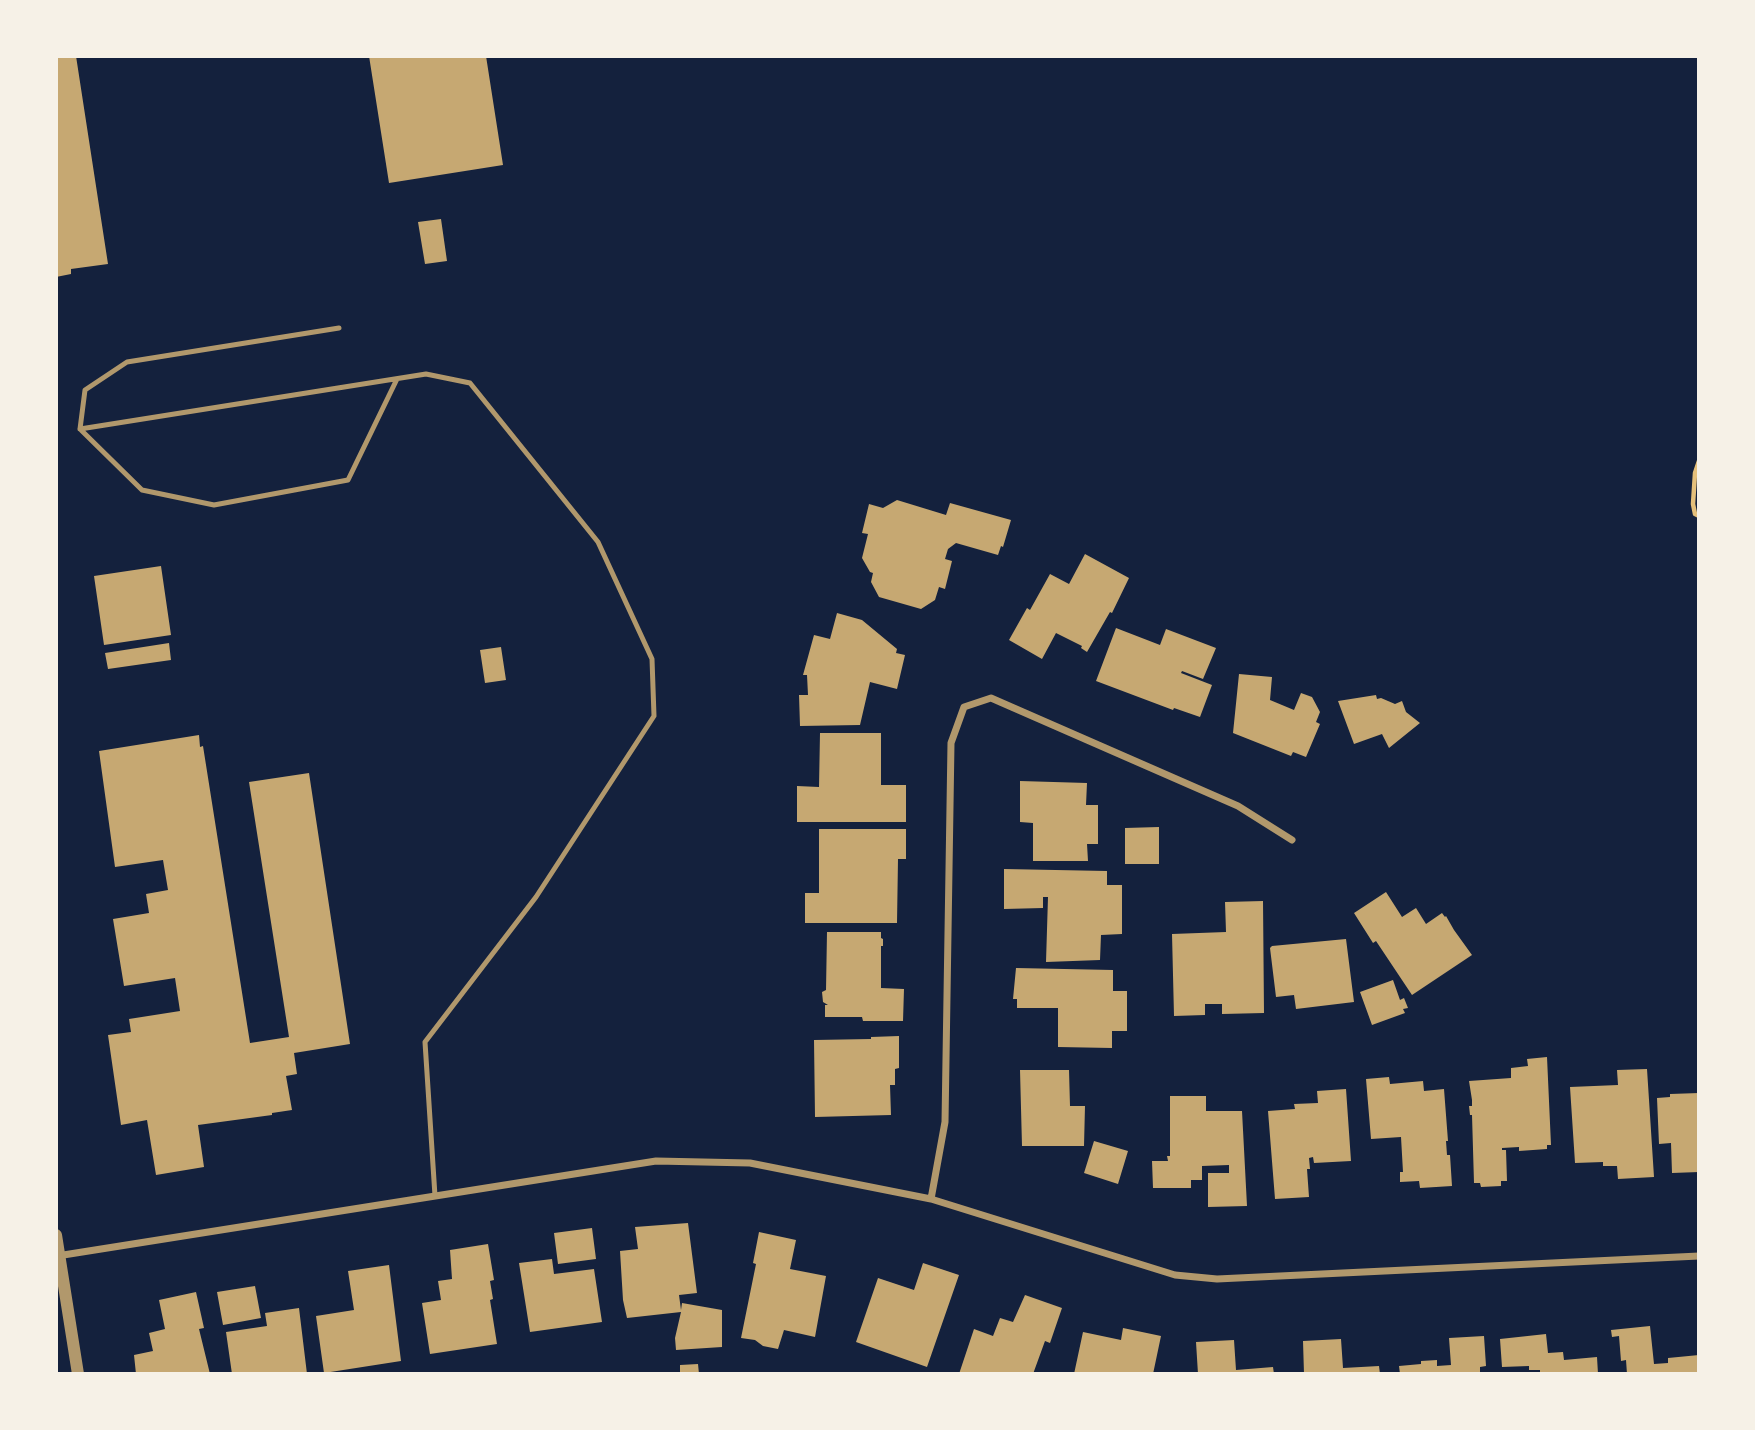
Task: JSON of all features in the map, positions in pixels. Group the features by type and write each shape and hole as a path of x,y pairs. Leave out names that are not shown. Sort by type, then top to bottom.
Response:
{"street":[{"path":"931,1199 945,1122 951,743 964,707 991,698 1238,806 1292,840"},
{"path":"57,1255 656,1161 750,1163 931,1199 1175,1275 1217,1279 1699,1256"},
{"path":"56,1235 57,1255 78,1374"}],"lane":[{"path":"80,429 85,390 127,362 340,328"},
{"path":"80,429 426,374 470,383 598,542 652,659 654,716 536,897 425,1042 435,1196"},
{"path":"80,429 142,490 215,505 348,480 397,379"}],"path":[{"path":"1699,461 1695,473 1693,504 1695,514 1699,516"}],"building":[{"path":"56,56 76,56 108,264 71,269 71,274 56,277"},
{"path":"369,56 486,56 503,165 389,183"},
{"path":"441,219 447,261 425,264 418,222"},
{"path":"897,500 946,515 950,503 1011,520 1003,547 1001,546 998,555 956,543 948,549 945,559 952,561 945,589 939,587 935,600 921,609 879,597 871,582 873,573 862,558 868,534 862,533 869,504 883,508"},
{"path":"1085,554 1129,578 1112,613 1110,612 1087,652 1082,646 1056,633 1042,659 1009,640 1050,574 1069,584"},
{"path":"161,566 171,635 104,645 94,576"},
{"path":"837,613 862,620 897,649 896,653 905,655 897,689 870,682 860,725 800,726 799,695 808,695 807,675 803,675 814,635 830,639"},
{"path":"1116,628 1160,645 1166,629 1216,648 1203,679 1182,671 1181,673 1212,685 1200,717 1174,708 1173,710 1096,681"},
{"path":"169,643 171,660 108,669 105,653"},
{"path":"501,647 506,680 485,683 480,650"},
{"path":"1239,674 1272,677 1270,700 1294,710 1301,693 1312,697 1320,712 1316,722 1320,724 1306,757 1293,752 1291,756 1233,733"},
{"path":"1376,695 1377,699 1395,704 1402,701 1406,712 1420,723 1389,748 1382,734 1354,744 1338,701"},
{"path":"820,733 881,733 881,785 906,785 906,822 797,822 797,786 819,787"},
{"path":"199,735 200,747 203,746 250,1043 289,1037 249,782 309,773 350,1044 294,1053 297,1074 286,1076 292,1110 198,1125 204,1167 156,1175 147,1120 121,1125 108,1035 131,1032 129,1019 180,1011 175,978 124,986 113,919 149,913 146,894 168,890 163,860 115,867 99,751"},
{"path":"1020,781 1087,783 1086,805 1098,805 1098,844 1087,844 1088,861 1033,861 1033,823 1020,822"},
{"path":"1159,827 1159,864 1125,864 1125,828"},
{"path":"819,829 906,829 906,859 898,859 897,923 805,923 805,893 819,893"},
{"path":"1004,869 1107,871 1107,885 1122,885 1122,934 1101,935 1100,960 1046,962 1048,897 1043,897 1043,908 1004,909"},
{"path":"1386,892 1402,917 1416,908 1426,924 1442,913 1472,955 1412,995 1354,913"},
{"path":"1263,901 1264,1013 1222,1014 1222,1004 1205,1004 1205,1015 1174,1016 1172,934 1226,932 1225,902"},
{"path":"827,932 881,932 881,988 904,989 903,1021 825,1017 825,1005 828,1005 823,1002 822,992 826,990"},
{"path":"1346,939 1354,1002 1296,1009 1294,995 1276,997 1270,948 1272,946"},
{"path":"1016,968 1113,970 1113,991 1127,991 1127,1031 1112,1031 1112,1048 1058,1047 1058,1008 1017,1008 1017,999 1013,999"},
{"path":"1393,980 1400,1000 1404,998 1408,1008 1403,1009 1405,1013 1372,1025 1360,992"},
{"path":"899,1036 899,1068 895,1069 895,1085 890,1085 891,1115 815,1117 814,1040"},
{"path":"1547,1057 1551,1145 1547,1145 1547,1149 1519,1151 1519,1147 1502,1148 1506,1150 1507,1181 1501,1181 1501,1186 1481,1187 1480,1183 1474,1183 1469,1081 1511,1078 1511,1068 1528,1066 1527,1059"},
{"path":"1647,1069 1654,1177 1618,1179 1617,1166 1603,1166 1603,1162 1575,1163 1570,1087 1618,1085 1617,1070"},
{"path":"1020,1070 1069,1070 1070,1106 1085,1106 1084,1146 1022,1146"},
{"path":"1389,1077 1390,1084 1423,1081 1424,1091 1444,1089 1447,1155 1450,1155 1452,1186 1420,1188 1419,1181 1400,1182 1400,1172 1403,1172 1401,1137 1371,1139 1366,1079"},
{"path":"1346,1089 1351,1161 1314,1163 1313,1157 1309,1158 1309,1197 1275,1199 1268,1111 1295,1109 1294,1104 1318,1103 1317,1091"},
{"path":"1699,1093 1699,1172 1672,1173 1671,1143 1659,1144 1657,1098 1670,1097 1670,1094"},
{"path":"1170,1096 1206,1096 1206,1111 1242,1111 1247,1206 1208,1207 1208,1173 1229,1173 1229,1165 1202,1166 1202,1180 1191,1180 1191,1188 1153,1188 1152,1161 1168,1161 1167,1156 1170,1156"},
{"path":"1094,1141 1128,1151 1118,1184 1084,1173"},
{"path":"688,1223 697,1293 679,1295 681,1310 682,1303 722,1310 722,1347 676,1350 675,1338 681,1312 627,1318 623,1300 620,1251 638,1249 635,1227"},
{"path":"592,1228 596,1259 558,1264 554,1233"},
{"path":"759,1232 796,1240 790,1269 826,1276 815,1337 784,1330 778,1349 741,1338 756,1264 753,1263"},
{"path":"488,1244 494,1280 490,1281 493,1299 490,1300 497,1344 430,1354 422,1303 441,1300 438,1281 452,1279 450,1250"},
{"path":"552,1259 554,1274 594,1269 602,1322 530,1332 519,1263"},
{"path":"923,1263 959,1275 927,1367 856,1342 878,1278 914,1290"},
{"path":"389,1265 401,1361 324,1373 316,1316 354,1310 348,1271"},
{"path":"255,1286 261,1318 223,1325 217,1292"},
{"path":"196,1292 204,1328 199,1329 210,1374 136,1374 134,1355 153,1351 149,1333 165,1329 159,1300"},
{"path":"1025,1295 1062,1308 1050,1343 1045,1341 1033,1374 959,1374 974,1329 993,1336 1000,1318 1013,1322"},
{"path":"299,1308 307,1374 232,1374 226,1332 267,1326 265,1313"},
{"path":"1650,1326 1654,1364 1668,1363 1668,1358 1699,1355 1699,1374 1627,1374 1626,1360 1621,1361 1619,1336 1612,1337 1611,1330"},
{"path":"1123,1328 1161,1336 1153,1374 1074,1374 1083,1332 1121,1340"},
{"path":"1546,1334 1548,1353 1563,1352 1564,1360 1597,1357 1598,1374 1540,1373 1540,1370 1529,1370 1529,1366 1502,1367 1500,1339"},
{"path":"1484,1336 1486,1366 1480,1367 1480,1374 1400,1374 1399,1366 1421,1364 1421,1361 1437,1360 1437,1366 1451,1365 1449,1338"},
{"path":"1341,1339 1343,1368 1379,1366 1380,1374 1304,1374 1303,1341"},
{"path":"1234,1340 1236,1370 1273,1367 1274,1374 1198,1374 1196,1342"},
{"path":"698,1364 699,1374 680,1374 680,1365"}]}
